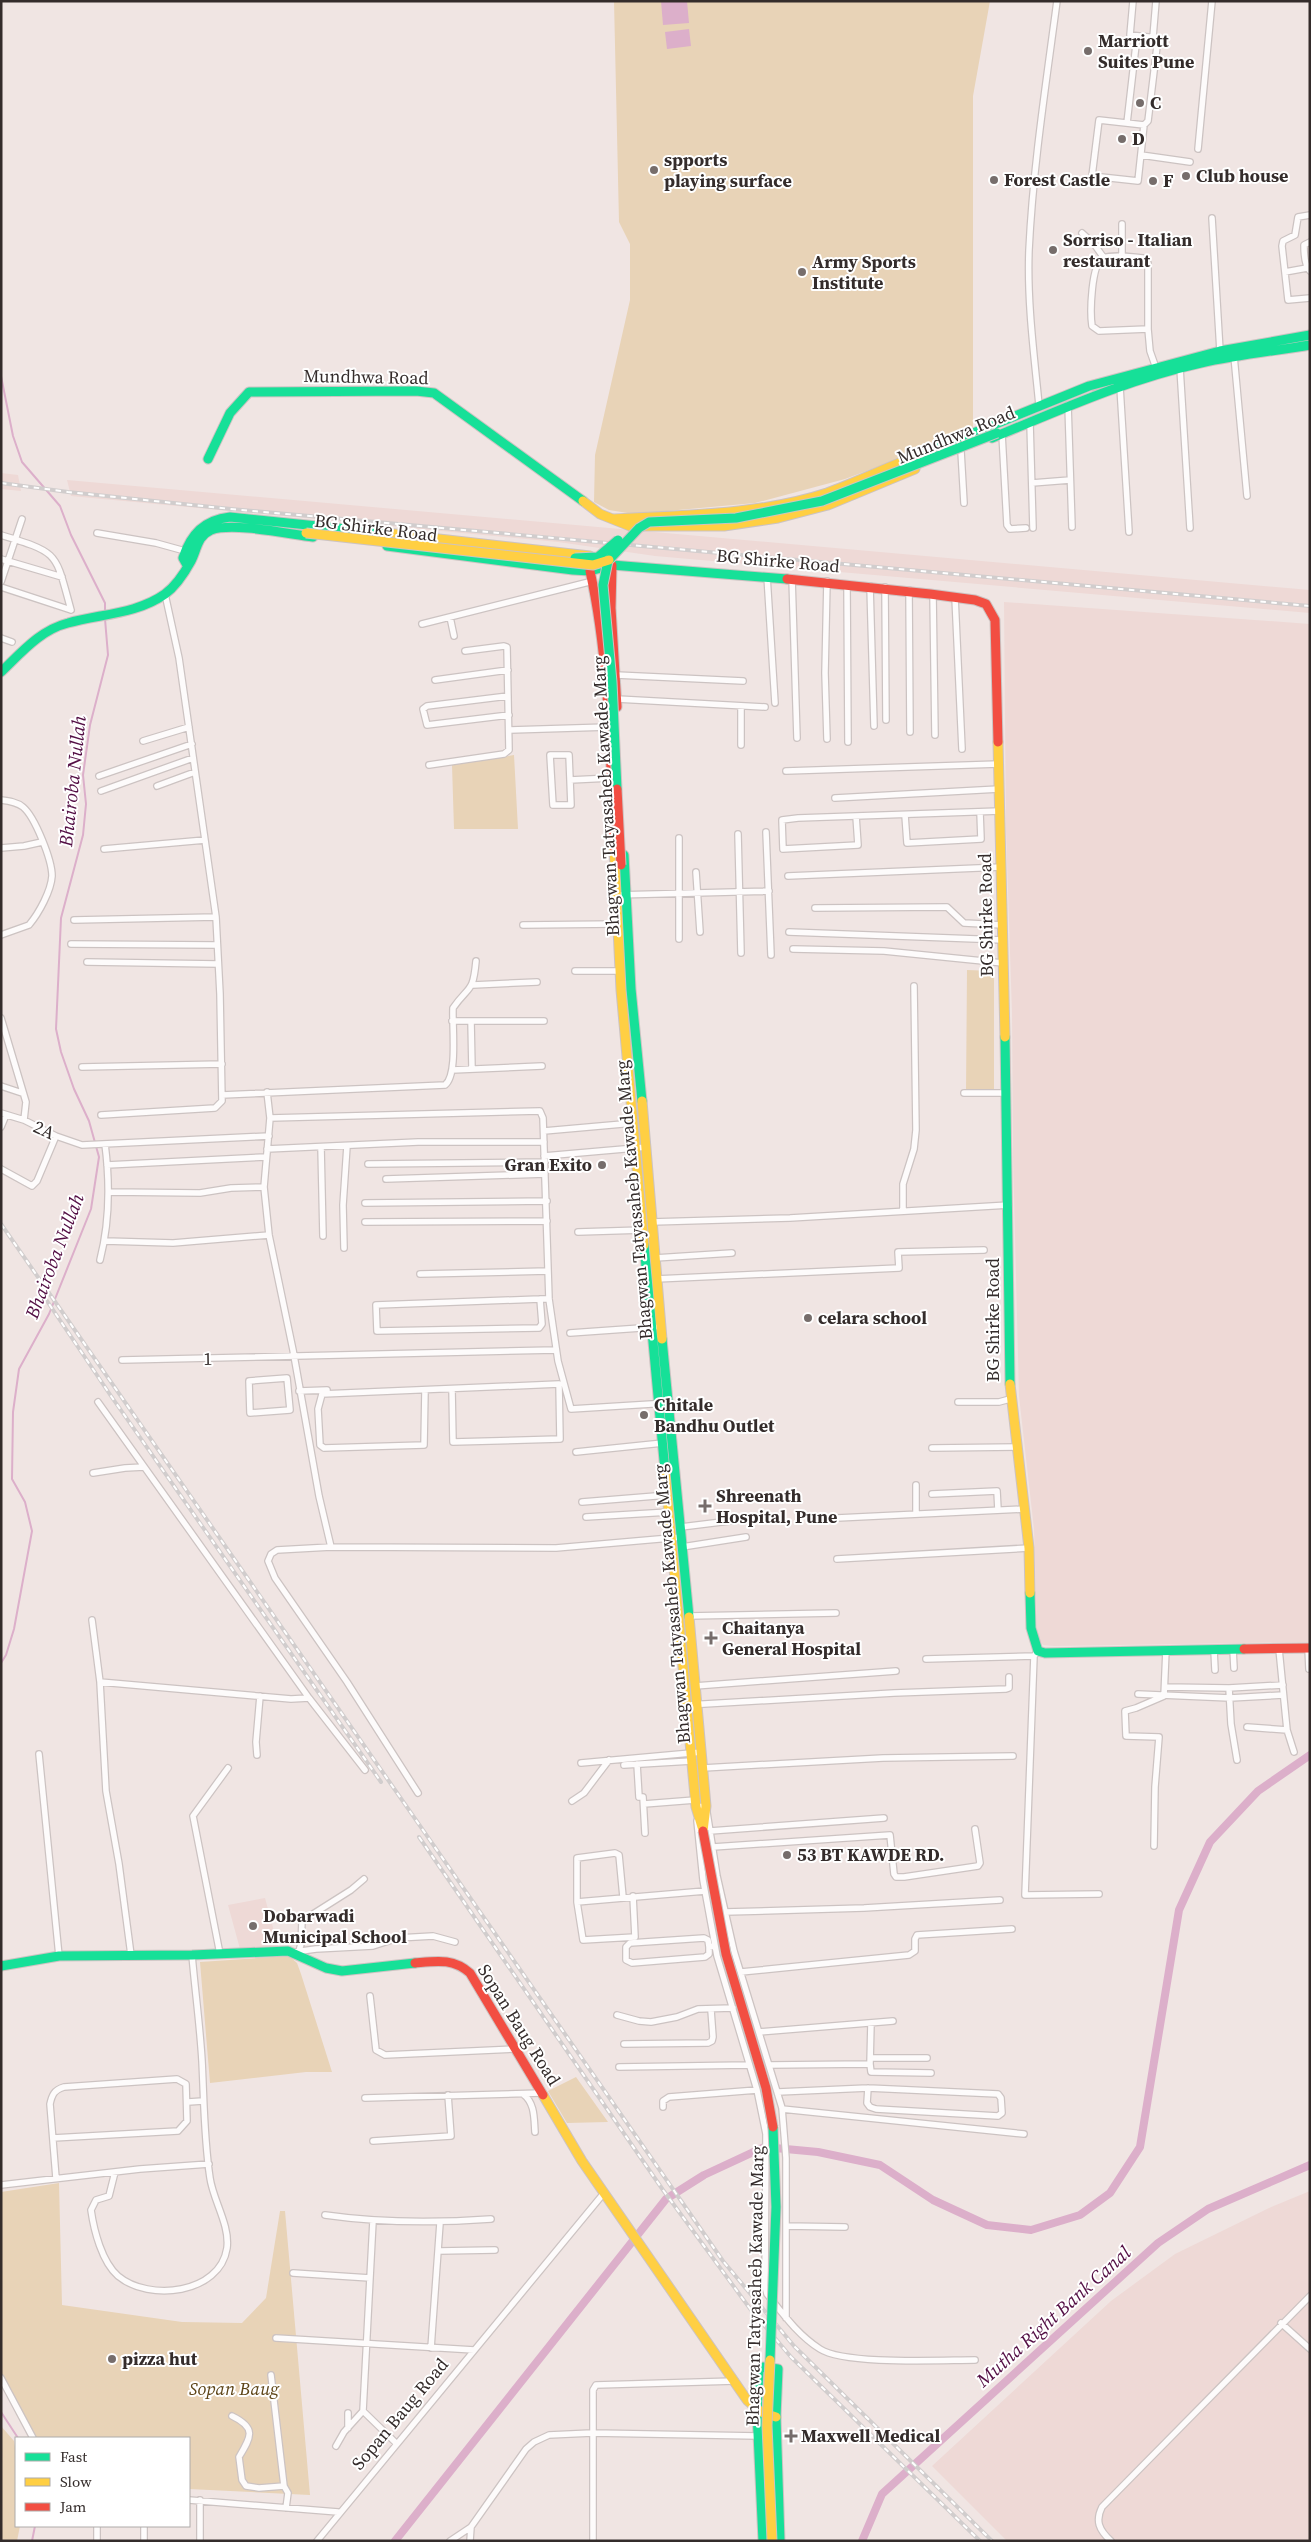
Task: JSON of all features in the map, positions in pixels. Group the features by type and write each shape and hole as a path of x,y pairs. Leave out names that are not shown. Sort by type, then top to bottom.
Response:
{"street":[{"path":"1039,405 1029,291 1029,250 1042,109 1057,1"},
{"path":"1133,1 1130,35 1158,38 1148,121 1144,125 1138,181 1092,176 1100,120 1144,125"},
{"path":"1153,37 1156,1"},
{"path":"1198,149 1212,1"},
{"path":"1127,123 1137,36"},
{"path":"1141,155 1190,162"},
{"path":"1310,215 1298,217 1295,235 1283,241 1284,272 1288,300 1310,298"},
{"path":"1212,218 1220,351"},
{"path":"1122,224 1122,258"},
{"path":"1082,233 1094,244 1104,258"},
{"path":"1284,272 1308,270 1304,245 1310,242"},
{"path":"1148,329 1099,331 1092,326 1094,272 1096,265 1104,258 1143,258 1148,263 1148,329 1150,351 1156,368"},
{"name":"Mundhwa Road","path":"612,520 693,515 759,508 826,493 1039,405 1090,386 1220,351 1310,335"},
{"name":"Mundhwa Road","path":"208,459 235,404 249,392 434,393 470,416 578,498 612,520 630,526 686,528 724,526 778,518 828,505 961,451 998,432 1031,419 1034,421 1068,405 1180,368 1234,356 1310,345"},
{"path":"1234,356 1248,496"},
{"path":"1180,368 1190,528"},
{"path":"1120,388 1129,532"},
{"path":"1068,405 1072,528"},
{"path":"626,891 621,865 612,682 603,585 610,563 639,528 649,522 736,518 822,501 998,432 1023,416 1025,411"},
{"path":"1033,528 1034,421"},
{"path":"998,432 1007,525 1010,529 1026,528"},
{"path":"187,565 183,558 193,534 208,526 294,534 305,531 585,558 598,557 644,519 749,512 795,504 843,490 998,432"},
{"path":"961,451 964,503"},
{"path":"1032,483 1070,480"},
{"path":"1,672 40,636 67,623 125,612 166,594 179,580 192,560 198,541 216,517 295,522 578,553 591,556 601,569"},
{"path":"1,582 22,519"},
{"path":"295,522 305,531 586,565 610,563"},
{"path":"97,533 156,543 185,551"},
{"name":"BG Shirke Road","path":"294,534 590,571 601,569 610,563 792,578 909,590 986,604 995,620 1009,1205 1010,1399 1029,1548 1031,1628 1036,1653"},
{"path":"1,536 47,551 58,565 71,610 1,587"},
{"path":"1,559 62,578"},
{"name":"Bhagwan Tatyasaheb Kawade Marg","path":"610,563 626,891 642,1148 643,1226 682,1655 702,1752 707,1831 726,1954 766,2088 774,2131 776,2207 767,2424 772,2541"},
{"name":"Bhagwan Tatyasaheb Kawade Marg","path":"590,571 602,635 620,970 627,1052 634,1123 642,1148 652,1222 695,1686 692,1705 692,1757 696,1803 707,1831"},
{"path":"767,576 775,703"},
{"path":"792,578 797,738"},
{"path":"422,624 593,581"},
{"path":"827,582 825,673 827,739"},
{"path":"847,584 848,742"},
{"path":"870,586 874,726"},
{"path":"885,588 886,720"},
{"path":"909,590 910,732"},
{"path":"101,1115 214,1108 220,1106 222,1095 216,917 175,634 166,594"},
{"path":"933,594 935,735"},
{"path":"955,597 962,749"},
{"path":"450,617 454,636"},
{"path":"1,638 12,642"},
{"path":"429,765 504,754 509,750 510,715 506,646 465,651"},
{"path":"435,680 508,670"},
{"path":"616,675 743,681"},
{"path":"508,696 427,706 423,709 424,722 427,725 510,715"},
{"path":"617,699 741,707 764,706"},
{"path":"741,707 741,745"},
{"path":"143,741 189,727"},
{"path":"510,730 608,727"},
{"path":"99,776 192,744"},
{"path":"550,755 569,755 570,780 570,805 553,805 550,755"},
{"path":"101,791 194,758"},
{"path":"786,771 998,764"},
{"path":"157,786 195,772"},
{"path":"570,780 611,778"},
{"path":"835,798 999,789"},
{"path":"1,800 13,802 28,812 42,842 52,877 48,890 29,925 1,935"},
{"path":"856,816 858,845 783,849 782,820 856,816 1000,811"},
{"path":"905,815 907,843 981,839 980,812"},
{"path":"766,832 771,955"},
{"path":"738,834 740,953"},
{"path":"678,838 679,939"},
{"path":"104,849 205,840"},
{"path":"1,848 42,842"},
{"path":"788,876 1002,867"},
{"path":"696,872 700,932"},
{"path":"616,895 626,891 679,894 768,891"},
{"path":"815,908 947,907 964,923 1003,925"},
{"path":"74,920 216,917"},
{"path":"524,924 618,924"},
{"path":"789,932 1003,940"},
{"path":"71,944 216,945"},
{"path":"793,949 884,951 1003,963"},
{"path":"222,1095 440,1086 449,1082 452,1070 453,1008 473,985 476,961"},
{"path":"87,962 218,964"},
{"path":"575,971 620,970"},
{"path":"473,985 537,982"},
{"path":"903,1212 903,1184 914,1149 916,1130 914,986"},
{"path":"1,1018 27,1107 24,1120"},
{"path":"452,1021 544,1021"},
{"path":"471,1021 472,1069"},
{"path":"627,1052 637,1051"},
{"path":"82,1067 222,1064"},
{"path":"452,1070 542,1066"},
{"path":"1,1086 22,1093"},
{"path":"267,1092 270,1118 264,1187 269,1235 294,1357 319,1496 332,1547"},
{"path":"964,1093 1006,1092"},
{"path":"270,1118 535,1110 542,1113 546,1174 549,1299 556,1350 571,1409"},
{"path":"1,1127 4,1114"},
{"name":"2A","path":"4,1114 24,1120 76,1144 269,1136"},
{"path":"544,1131 634,1123"},
{"path":"1,1168 32,1186 37,1180 56,1136"},
{"path":"267,1149 418,1142 544,1142"},
{"path":"100,1260 105,1241 109,1192 103,1144"},
{"path":"344,1248 343,1205 347,1146"},
{"path":"321,1147 323,1236"},
{"path":"368,1164 544,1159 642,1148"},
{"path":"107,1165 266,1157"},
{"path":"386,1179 546,1174"},
{"path":"109,1192 200,1193 231,1188 264,1187"},
{"path":"365,1202 547,1201"},
{"path":"578,1232 643,1226 652,1222 903,1212 1009,1205"},
{"path":"365,1222 547,1221"},
{"path":"105,1241 173,1243 269,1235"},
{"path":"656,1279 899,1268 898,1252 984,1250"},
{"path":"655,1258 732,1253"},
{"path":"420,1274 548,1271"},
{"path":"540,1299 542,1324 539,1328 377,1332 376,1305 540,1299 549,1299"},
{"path":"570,1333 661,1327"},
{"name":"1","path":"122,1360 556,1350"},
{"path":"287,1378 290,1401 290,1410 250,1412 249,1381 287,1378"},
{"path":"299,1391 564,1383"},
{"path":"425,1390 424,1445 324,1448 320,1445 318,1408 322,1394 559,1384 560,1439 454,1442 452,1389"},
{"path":"958,1402 999,1402 1010,1399"},
{"path":"290,1401 301,1400"},
{"path":"98,1402 309,1698 365,1770"},
{"path":"559,1410 668,1403"},
{"path":"576,1452 663,1443"},
{"path":"932,1448 1017,1447"},
{"path":"93,1473 125,1468 144,1468"},
{"path":"916,1485 916,1514"},
{"path":"932,1494 997,1491 998,1510"},
{"path":"582,1502 668,1495"},
{"path":"837,1518 1025,1509"},
{"path":"586,1517 669,1512"},
{"path":"681,1527 738,1520"},
{"path":"418,1793 348,1682 269,1568 268,1561 271,1554 277,1550 332,1547 556,1548 682,1537"},
{"path":"682,1547 746,1537"},
{"path":"836,1559 1029,1548"},
{"path":"688,1616 836,1613"},
{"path":"92,1620 100,1682 106,1791 132,1955"},
{"path":"926,1659 1036,1653 1309,1648 1309,1669"},
{"path":"1279,1649 1286,1730 1294,1752"},
{"path":"1164,1696 1166,1650"},
{"path":"1214,1650 1214,1670"},
{"path":"1233,1650 1234,1668"},
{"path":"1036,1653 1024,1895 1099,1894"},
{"path":"682,1655 692,1654"},
{"path":"695,1686 896,1671"},
{"path":"692,1705 894,1692 1006,1689 1009,1686 1009,1677"},
{"path":"100,1682 260,1696 309,1698"},
{"path":"1165,1687 1230,1688 1283,1685"},
{"path":"1230,1688 1231,1724 1237,1760"},
{"path":"1138,1694 1230,1698 1283,1695"},
{"path":"257,1755 256,1742 260,1696"},
{"path":"1154,1846 1155,1787 1159,1737 1126,1736 1125,1711 1164,1696"},
{"path":"1246,1726 1286,1730"},
{"path":"624,1765 692,1757 702,1752"},
{"path":"40,1754 59,1956"},
{"path":"703,1768 883,1758 1013,1756"},
{"path":"581,1763 692,1757"},
{"path":"572,1801 584,1793 609,1760"},
{"path":"637,1764 639,1797 644,1797 645,1833"},
{"path":"220,1954 193,1816 228,1768"},
{"path":"644,1804 696,1803 706,1806"},
{"path":"696,1803 712,1946 733,2008 748,2065 757,2090 766,2134 765,2286 767,2294 786,2318 820,2349 834,2356 857,2359 975,2360"},
{"path":"786,2318 786,2138 782,2109 741,1972 707,1831 884,1818"},
{"path":"712,1847 890,1835 894,1874 896,1877 904,1877 978,1866 980,1863 976,1829"},
{"path":"623,1897 619,1855 615,1853 580,1856 576,1861 577,1902 582,1940 631,1938 636,1934 633,1896"},
{"path":"296,1952 302,1944 302,1922 351,1890 364,1879"},
{"path":"577,1902 705,1891"},
{"path":"726,1912 864,1908 1000,1900"},
{"path":"741,1972 909,1955 915,1951 917,1935 1012,1929"},
{"path":"296,1952 373,1946 398,1938 432,1936 455,1942"},
{"path":"704,1938 712,1946 709,1954 705,1957 632,1963 626,1960 626,1947 630,1943 704,1938"},
{"name":"Sopan Baug Road","path":"1,1966 59,1956 192,1955 288,1951 296,1952 326,1968 342,1971 443,1960 454,1962 465,1968 473,1977 604,2194 641,2243 735,2381 744,2398 757,2412"},
{"path":"115,2172 109,2196 96,2200 91,2210 101,2246 110,2265 118,2276 134,2285 159,2292 196,2287 222,2261 227,2247 225,2231 212,2189 209,2164 192,1955"},
{"path":"370,1996 376,2050 379,2053 385,2055 515,2049"},
{"path":"617,2015 650,2022 677,2017 698,2009 733,2008"},
{"path":"624,2044 708,2043 712,2041 713,2037 711,2010"},
{"path":"759,2032 893,2021"},
{"path":"871,2023 871,2072 931,2073"},
{"path":"769,2065 928,2058"},
{"path":"619,2067 748,2065"},
{"path":"53,2138 178,2131 187,2122 188,2102 186,2084 177,2079 64,2087 52,2095 50,2104 56,2178"},
{"path":"778,2092 868,2088 998,2094 1001,2098 1002,2113 998,2116 870,2107 868,2103 868,2088"},
{"path":"663,2107 663,2101 669,2097 757,2090"},
{"path":"365,2098 542,2093"},
{"path":"522,2094 529,2099 532,2105 536,2132"},
{"path":"373,2141 451,2136 448,2095"},
{"path":"188,2102 203,2102"},
{"path":"782,2109 1024,2134"},
{"path":"1,2185 209,2164"},
{"name":"Sopan Baug Road","path":"317,2541 338,2512 397,2444 604,2194"},
{"path":"325,2215 373,2222 440,2222 491,2219"},
{"path":"336,2446 363,2411 373,2222"},
{"path":"431,2348 440,2222"},
{"path":"786,2226 845,2227"},
{"path":"439,2251 495,2250"},
{"path":"293,2273 370,2278"},
{"path":"1111,2541 1100,2528 1098,2520 1102,2507 1281,2322 1310,2296"},
{"path":"1281,2322 1310,2350"},
{"path":"276,2338 474,2350"},
{"path":"763,2541 757,2412 759,2370 763,2367 778,2369 776,2416 780,2541"},
{"path":"271,2375 284,2486 288,2493 286,2508"},
{"path":"1,2378 32,2437"},
{"path":"592,2541 593,2390 600,2384 735,2381"},
{"path":"363,2411 397,2444"},
{"path":"757,2412 776,2416"},
{"path":"348,2413 348,2428"},
{"path":"232,2416 245,2422 249,2429 250,2442 239,2458 242,2480 246,2486 259,2488 284,2486"},
{"path":"450,2541 471,2527 534,2442 549,2435 592,2433 758,2436"},
{"path":"190,2500 338,2512"},
{"path":"200,2500 200,2541"},
{"path":"97,2527 97,2541"},
{"path":"470,2541 471,2527"},
{"path":"144,2528 144,2541"}],"shaded area":[{"path":"661,1 687,1 689,23 663,25"},
{"path":"689,29 691,46 667,49 665,32"},
{"path":"1,473 18,475 21,491 1,489"},
{"path":"67,480 1310,590 1310,613 655,556 558,542 71,496"},
{"path":"1004,602 1310,624 1310,1642 1054,1646 1043,1645 1037,1636 1034,1529 1019,1396 1013,1156 1012,1013 1006,830"},
{"name":"Dobarwadi Municipal School","path":"265,1898 278,1946 240,1949 228,1905"},
{"path":"1310,2191 1310,2541 1007,2541 932,2466 1111,2301 1175,2254 1269,2208"}],"green space":[{"name":"Army Sports Institute","path":"614,1 990,1 973,96 973,431 845,479 755,503 634,514 609,510 594,502 595,455 630,300 630,244 619,222"},
{"path":"514,755 518,829 454,829 452,765"},
{"path":"967,970 994,971 994,1094 966,1094"},
{"path":"289,1956 297,1963 332,2072 306,2072 210,2083 200,1962"},
{"path":"576,2077 608,2122 567,2123 548,2091"},
{"name":"Sopan Baug","path":"59,2183 62,2305 182,2322 242,2323 266,2298 280,2211 285,2211 310,2495 190,2489 190,2437 36,2437 1,2376 1,2192"},
{"path":"1,2426 14,2441 15,2527 20,2527 17,2541 1,2541"}],"waterway":[{"name":"Bhairoba Nullah","path":"1,376 13,436 22,462 60,506 71,535 105,603 105,612"},
{"name":"Bhairoba Nullah","path":"1,1663 6,1655 14,1629 32,1531 25,1502 12,1479 13,1412 19,1369 49,1314 91,1209 99,1157 89,1121 74,1089 61,1052 56,1029 61,918 83,835 86,804 83,775 90,725 108,655 105,619"},
{"path":"395,2541 666,2199 704,2175 764,2147 818,2152 880,2165 933,2200 987,2225 1031,2230 1080,2215 1110,2193 1140,2147 1179,1910 1210,1842 1258,1791 1310,1755"},
{"name":"Mutha Right Bank Canal","path":"862,2541 882,2494 1158,2243 1208,2209 1310,2165"},
{"name":"Bhairoba Nullah","path":"1,2412 17,2437"},
{"name":"Bhairoba Nullah","path":"32,2541 35,2527"}],"railway":[{"path":"1,483 231,509 1310,606"},
{"path":"1,1224 723,2261 794,2346 992,2541"},
{"path":"43,1295 111,1396 381,1782"},
{"path":"419,1837 663,2190 751,2310 791,2357 980,2541"}],"traffic: fast":[{"path":"902,462 1089,386 1220,351 1310,335"},
{"path":"992,438 1121,386 1174,370 1228,358 1310,345"},
{"path":"208,459 230,413 249,392 416,391 434,393 583,501"},
{"path":"609,560 639,528 649,522 736,518 822,501 997,433"},
{"path":"187,565 183,558 186,549 195,535 213,521 230,517 386,533"},
{"path":"1,672 32,643 58,626 130,610 154,601 165,594 186,570 200,540 211,530 233,527 313,537"},
{"path":"575,558 598,557 618,540"},
{"path":"387,546 573,570 590,571 612,565 787,579"},
{"path":"608,561 603,585 612,682 617,789"},
{"path":"624,855 631,989 642,1101"},
{"path":"1005,1037 1010,1384"},
{"path":"644,1245 665,1471"},
{"path":"662,1339 689,1617"},
{"path":"1030,1593 1031,1628 1038,1651 1045,1653 1244,1649"},
{"path":"1,1966 59,1956 192,1955 288,1951 326,1968 342,1971 415,1963"},
{"path":"770,2360 776,2207 773,2127"},
{"path":"763,2541 757,2412 759,2370 763,2367 778,2369 776,2417 780,2541"}],"traffic: slow":[{"path":"614,519 722,513 775,506 827,493 902,462"},
{"path":"583,501 600,514 630,526 724,526 778,518 828,505 915,469"},
{"path":"306,533 593,565 609,560"},
{"path":"386,533 590,556"},
{"path":"998,742 1005,1037"},
{"path":"614,847 621,990 644,1245"},
{"path":"642,1101 662,1339"},
{"path":"1010,1384 1029,1548 1030,1593"},
{"path":"665,1471 696,1807 702,1827"},
{"path":"689,1617 706,1806 703,1831"},
{"path":"543,2095 582,2161 747,2400 761,2412 776,2417"},
{"path":"770,2360 767,2425 772,2541"}],"traffic: jam":[{"path":"612,565 611,608 617,707"},
{"path":"590,571 597,605 605,674 614,847"},
{"path":"787,579 930,594 975,600 986,604 995,620 998,742"},
{"path":"617,789 621,865"},
{"path":"1244,1649 1310,1648"},
{"path":"703,1831 726,1954 766,2088 773,2127"},
{"path":"415,1963 438,1961 451,1963 464,1968 470,1973 543,2095"}],"place":[{"name":"Marriott Suites Pune","path":"1088,51"},
{"name":"C","path":"1140,103"},
{"name":"D","path":"1122,139"},
{"name":"spports playing surface","path":"654,170"},
{"name":"Club house","path":"1186,176"},
{"name":"Forest Castle","path":"994,180"},
{"name":"F","path":"1153,181"},
{"name":"Sorriso - Italian restaurant","path":"1053,250"},
{"name":"Army Sports Institute","path":"802,272"},
{"name":"Gran Exito","path":"602,1165"},
{"name":"celara school","path":"808,1318"},
{"name":"Chitale Bandhu Outlet","path":"644,1415"},
{"name":"Shreenath Hospital, Pune","path":"705,1506"},
{"name":"Chaitanya General Hospital","path":"711,1638"},
{"name":"53 BT KAWDE RD.","path":"787,1855"},
{"name":"Dobarwadi Municipal School","path":"253,1926"},
{"name":"pizza hut","path":"112,2359"},
{"name":"Maxwell Medical","path":"791,2436"}]}
